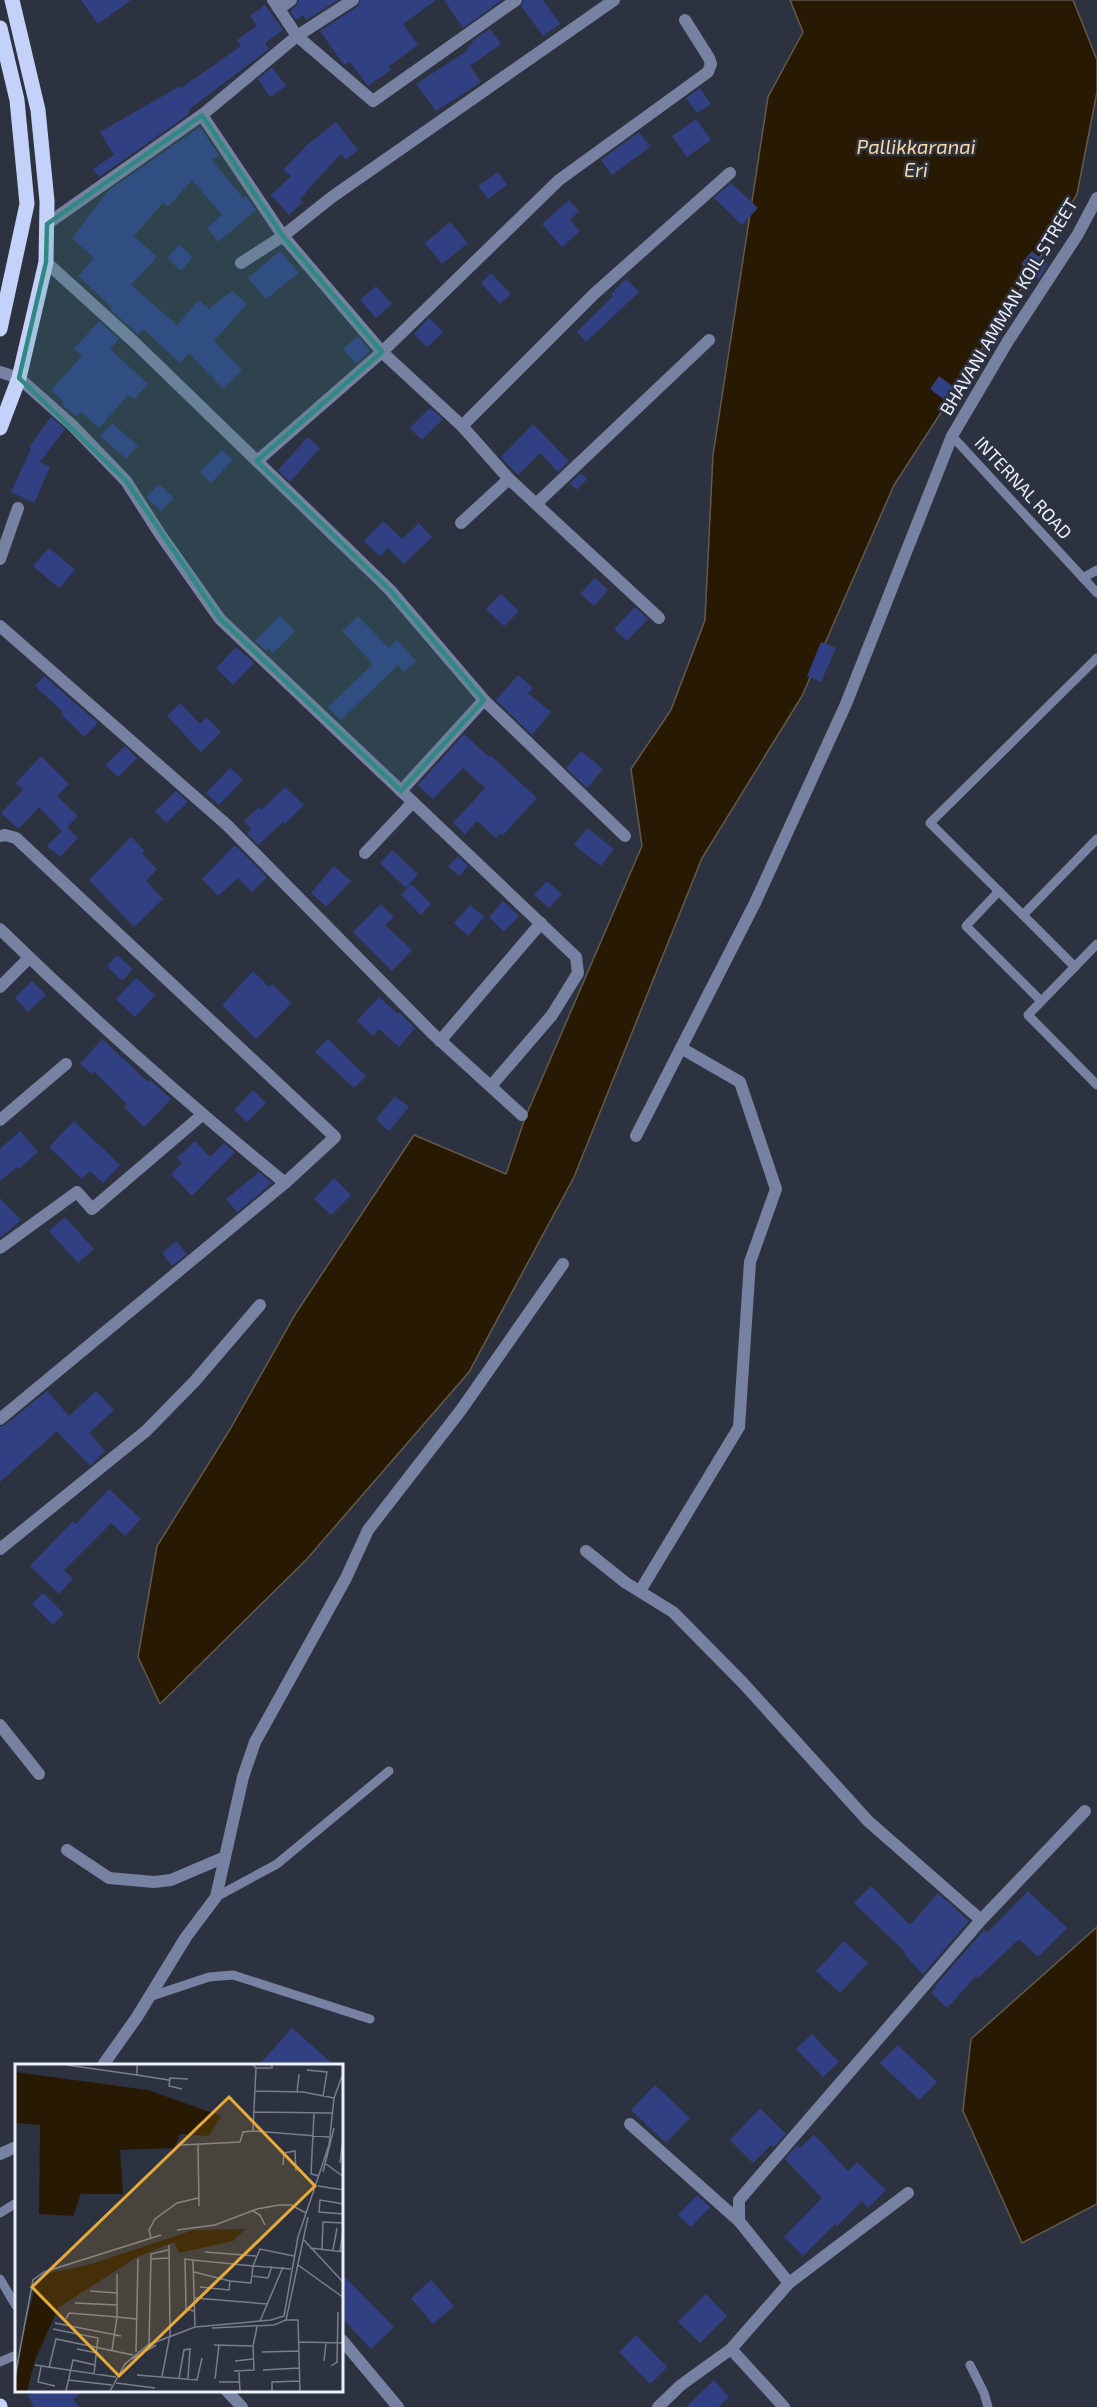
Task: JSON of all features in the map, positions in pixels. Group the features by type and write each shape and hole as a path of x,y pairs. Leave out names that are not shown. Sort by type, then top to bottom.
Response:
{"main road":[{"path":"0,429 19,378 46,262 47,201 38,110 12,0"},
{"path":"0,28 17,100 27,204 0,329"}],"street":[{"path":"291,0 276,4 297,36 373,101 516,0"},
{"path":"46,224 202,115 297,36 353,0"},
{"path":"241,263 284,236 332,197 614,0"},
{"path":"257,461 382,352 559,180 708,72 711,64 710,58 685,20"},
{"path":"202,115 284,236 382,352 462,426 509,479 658,618"},
{"path":"462,426 594,294 730,173"},
{"name":"BHAVANI AMMAN KOIL STREET","path":"636,1136 755,903 846,704 952,436 1008,341 1078,234 1097,198"},
{"path":"46,262 133,341 390,590 484,700 625,836"},
{"path":"537,503 709,340"},
{"path":"0,372 19,378 72,424 126,481 220,619 576,957 578,973 552,1016 491,1086"},
{"path":"461,523 509,479"},
{"path":"0,559 18,508"},
{"path":"0,626 227,825 440,1041 522,1115"},
{"path":"401,791 484,700"},
{"path":"365,853 413,802"},
{"path":"0,836 16,838 335,1137 285,1183 0,1419"},
{"path":"440,1041 541,923"},
{"path":"0,929 201,1115 285,1183"},
{"path":"0,987 29,958"},
{"path":"640,1591 739,1426 750,1262 776,1189 740,1082 681,1048"},
{"path":"0,1120 66,1064"},
{"path":"0,1248 77,1192 93,1209 201,1115"},
{"path":"104,2064 186,1937 216,1897 243,1777 255,1742 346,1578 368,1530 461,1410 563,1264"},
{"path":"0,1549 146,1431 194,1382 260,1305"},
{"path":"586,1551 626,1583 673,1612 743,1683 868,1821 981,1920"},
{"path":"0,1725 39,1774"},
{"path":"739,2221 739,2200 981,1920 1085,1811"},
{"path":"67,1850 109,1878 154,1882 171,1880 225,1857"},
{"path":"630,2124 739,2221 789,2283"},
{"path":"0,2154 15,2147"},
{"path":"658,2407 681,2385 731,2349 789,2283 908,2193"},
{"path":"344,2342 398,2407"},
{"path":"731,2349 784,2407"},
{"path":"227,2392 242,2407"}],"lane":[{"name":"INTERNAL ROAD","path":"952,436 1097,593"},
{"path":"1083,578 1097,570"},
{"path":"1075,967 930,824 1097,658"},
{"path":"1023,915 1097,839"},
{"path":"999,891 966,926 1041,1001"},
{"path":"1097,944 1028,1015 1097,1085"},
{"path":"216,1897 277,1864 389,1771"},
{"path":"149,1997 209,1977 233,1975 370,2019"},
{"path":"0,2212 15,2204"},
{"path":"0,2279 15,2304"},
{"path":"0,2362 15,2355"},
{"path":"970,2365 984,2393 988,2407"}],"highlighted area":[{"path":"202,115 283,236 382,352 257,461 390,590 484,700 401,791 220,619 126,481 19,378 46,262 47,224"}],"water":[{"name":"Pallikkaranai Eri","path":"790,0 1073,0 1097,60 1097,92 1077,194 1026,281 894,485 802,696 702,858 574,1177 469,1372 306,1560 160,1704 138,1657 157,1546 229,1431 296,1313 414,1135 506,1174 525,1118 642,846 631,769 671,710 705,620 713,455 768,97 803,32"},
{"path":"1097,1927 1097,2204 1022,2243 963,2111 971,2039"}],"building":[{"path":"81,0 131,0 98,24"},
{"path":"299,0 338,0 306,20 303,15 296,20 290,11"},
{"path":"361,0 436,0 403,24 418,45 389,66 391,70 368,86 350,62 344,65 320,31 357,7"},
{"path":"444,0 502,0 463,28"},
{"path":"524,0 543,0 560,24 543,36 521,6"},
{"path":"265,5 283,30 265,43 269,49 192,107 189,114 99,177 93,169 114,155 100,132 180,86 181,88 241,46 237,40 257,26 250,16"},
{"path":"490,29 501,44 470,66 481,82 436,111 416,84 468,50 472,41"},
{"path":"272,67 286,86 270,97 258,79"},
{"path":"700,88 711,104 697,113 686,98"},
{"path":"696,119 711,140 687,157 672,136"},
{"path":"336,122 358,150 346,160 341,154 300,199 303,202 289,215 271,195 291,176 283,170 307,145"},
{"path":"200,127 219,155 212,160 243,198 246,196 256,210 218,242 207,228 222,215 192,180 168,207 163,203 134,236 157,257 131,285 177,325 199,300 209,309 232,291 247,304 214,341 242,370 223,389 189,353 180,363 143,329 138,334 110,309 112,307 78,276 94,258 72,238 109,190"},
{"path":"639,132 650,147 612,175 601,160"},
{"path":"498,172 507,185 488,199 478,186"},
{"path":"731,183 758,208 742,225 714,198"},
{"path":"569,200 579,211 570,220 580,231 562,247 542,224"},
{"path":"450,222 468,243 442,264 425,243"},
{"path":"179,245 193,257 181,271 167,258"},
{"path":"280,251 299,273 266,299 248,278"},
{"path":"1032,251 1048,264 1039,279 1021,264"},
{"path":"491,273 511,294 500,304 481,283"},
{"path":"626,279 639,292 586,342 577,332 613,296 611,294"},
{"path":"376,286 392,304 376,318 360,300"},
{"path":"429,318 443,332 427,347 414,334"},
{"path":"99,321 119,339 110,349 148,384 134,399 128,395 99,428 81,412 75,416 61,404 63,401 51,390 82,356 74,349"},
{"path":"358,336 370,351 356,364 343,349"},
{"path":"939,376 959,391 950,404 930,389"},
{"path":"430,408 443,419 422,440 410,428"},
{"path":"51,417 65,429 40,462 50,467 34,503 11,492 31,449 29,447"},
{"path":"112,423 138,446 126,459 100,436"},
{"path":"533,424 569,461 558,472 540,453 518,475 501,457"},
{"path":"308,437 320,448 290,482 278,470"},
{"path":"222,450 233,460 211,483 200,472"},
{"path":"581,473 587,479 576,490 570,483"},
{"path":"159,484 174,498 161,511 146,497"},
{"path":"383,521 402,539 419,523 432,537 404,564 388,548 380,556 364,541"},
{"path":"49,548 75,570 59,588 33,566"},
{"path":"595,578 608,590 594,606 580,594"},
{"path":"501,594 519,611 504,626 486,609"},
{"path":"635,607 648,619 627,641 614,629"},
{"path":"280,616 295,631 273,653 268,648 266,651 255,641"},
{"path":"358,616 389,648 397,640 416,661 404,672 398,665 341,720 328,707 373,664 342,631"},
{"path":"821,642 836,648 821,682 807,676"},
{"path":"236,647 254,663 233,685 216,668"},
{"path":"518,675 533,688 528,693 551,712 532,735 496,700"},
{"path":"44,676 98,723 84,737 61,714 63,712 35,686"},
{"path":"180,703 200,724 206,717 221,732 201,752 167,716"},
{"path":"464,734 537,798 503,835 500,833 496,838 477,821 465,834 453,823 485,788 463,768 433,799 418,785"},
{"path":"125,746 137,758 118,777 106,765"},
{"path":"581,751 603,769 587,788 566,768"},
{"path":"41,756 69,784 57,796 78,816 67,827 78,838 60,857 47,846 62,831 39,807 18,829 1,813 23,790 16,783"},
{"path":"230,768 243,780 219,805 206,793"},
{"path":"285,787 304,805 285,824 283,822 258,845 247,833 251,829 244,821 259,807 262,810"},
{"path":"176,791 188,802 166,823 155,811"},
{"path":"587,828 614,849 601,866 574,845"},
{"path":"131,837 145,851 142,854 157,869 146,881 163,899 134,927 89,880"},
{"path":"235,845 267,877 252,892 238,878 218,896 202,879"},
{"path":"392,850 418,874 406,888 380,863"},
{"path":"458,856 468,866 459,876 448,866"},
{"path":"334,866 351,881 326,907 311,893"},
{"path":"547,881 562,894 549,908 534,895"},
{"path":"411,884 431,904 421,915 401,895"},
{"path":"503,901 519,916 504,932 489,917"},
{"path":"381,904 394,917 385,925 412,950 392,971 353,932"},
{"path":"470,905 484,917 468,936 454,923"},
{"path":"117,955 133,969 122,981 107,966"},
{"path":"253,971 269,987 272,984 291,1003 256,1039 222,1005"},
{"path":"136,978 155,995 135,1017 116,999"},
{"path":"32,981 46,995 28,1012 15,998"},
{"path":"379,997 415,1028 399,1047 379,1029 373,1036 357,1021"},
{"path":"102,1039 148,1082 150,1080 171,1099 144,1127 124,1107 127,1104 94,1071 92,1074 80,1064"},
{"path":"328,1039 366,1076 354,1088 315,1052"},
{"path":"253,1090 266,1103 247,1122 234,1110"},
{"path":"395,1096 409,1107 389,1131 376,1119"},
{"path":"74,1121 120,1165 103,1183 90,1171 82,1179 49,1147"},
{"path":"20,1131 38,1152 19,1169 17,1167 0,1181 0,1149"},
{"path":"195,1141 210,1157 224,1143 235,1152 192,1196 171,1174 182,1163 177,1158"},
{"path":"259,1172 272,1183 237,1212 226,1199"},
{"path":"334,1178 351,1195 331,1215 314,1199"},
{"path":"0,1198 21,1220 0,1238"},
{"path":"65,1217 94,1249 78,1263 49,1231"},
{"path":"176,1241 187,1254 172,1266 162,1253"},
{"path":"47,1391 69,1416 96,1391 114,1410 89,1433 105,1451 90,1466 57,1431 0,1482 0,1427"},
{"path":"109,1489 141,1519 125,1536 111,1523 64,1570 73,1579 59,1594 30,1566 73,1521 76,1524"},
{"path":"43,1593 64,1614 53,1625 32,1604"},
{"path":"871,1886 910,1925 938,1893 969,1921 923,1974 904,1954 905,1952 854,1903"},
{"path":"1028,1891 1067,1928 1038,1957 1019,1939 978,1978 976,1976 947,2008 931,1993 935,1986 984,1930 987,1933"},
{"path":"844,1941 868,1963 840,1993 816,1971"},
{"path":"292,2028 333,2064 260,2064"},
{"path":"812,2034 839,2062 823,2077 796,2049"},
{"path":"898,2045 937,2082 919,2100 880,2063"},
{"path":"655,2085 690,2118 666,2143 631,2110"},
{"path":"760,2108 786,2134 774,2147 771,2145 753,2163 730,2140"},
{"path":"814,2135 848,2171 857,2162 886,2190 868,2208 862,2201 803,2256 784,2237 822,2198 785,2159 797,2145 800,2148"},
{"path":"697,2195 710,2207 691,2227 678,2215"},
{"path":"344,2276 394,2327 371,2349 344,2320"},
{"path":"431,2280 454,2306 433,2324 411,2298"},
{"path":"706,2294 727,2316 700,2343 678,2322"},
{"path":"636,2335 667,2367 650,2384 619,2352"},
{"path":"714,2380 729,2397 719,2407 686,2407"},
{"path":"36,2392 82,2392 73,2399 79,2407 34,2407 28,2395"}]}
